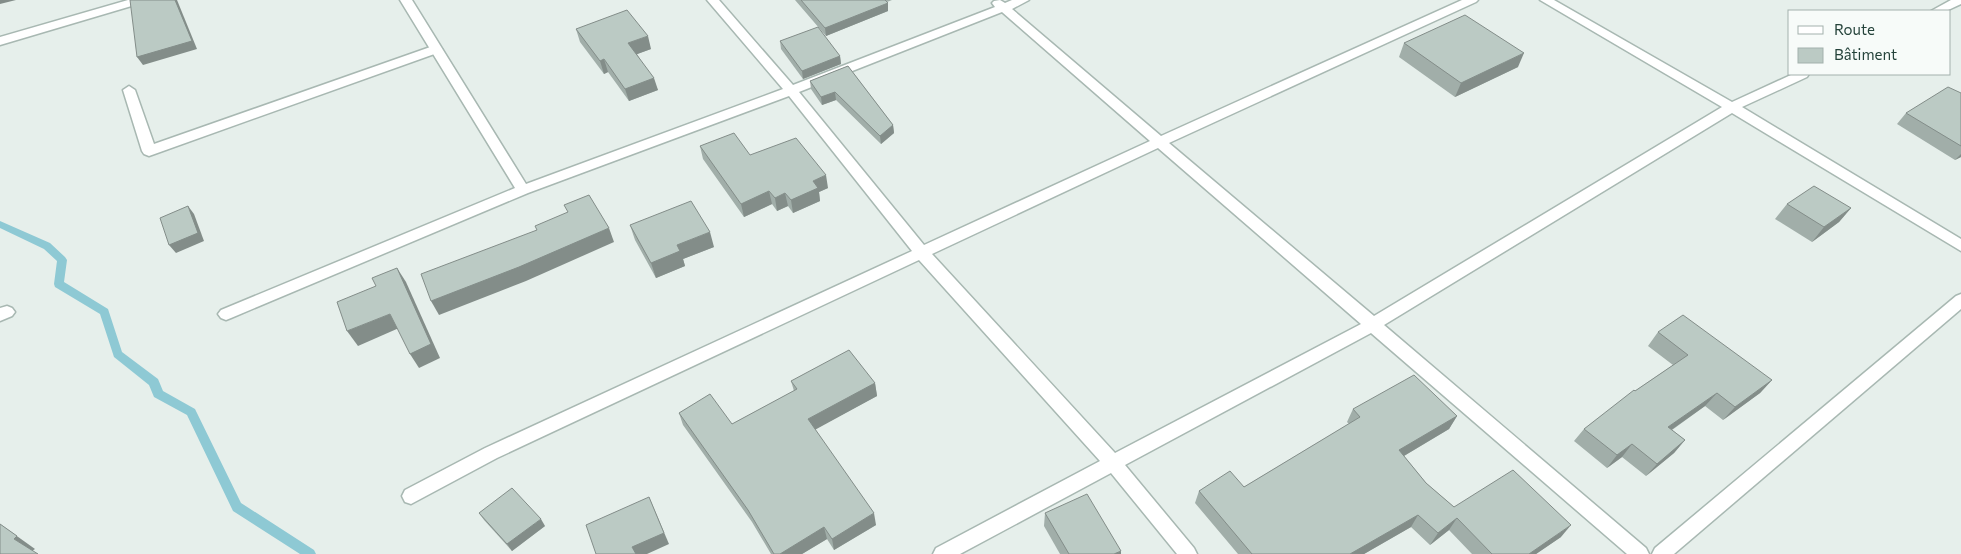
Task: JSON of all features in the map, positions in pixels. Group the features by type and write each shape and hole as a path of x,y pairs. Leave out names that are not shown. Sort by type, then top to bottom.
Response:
{"street":[{"path":"0,41 141,0"},
{"path":"406,0 523,190"},
{"path":"713,0 791,90 921,252 1114,464 1188,554"},
{"path":"226,314 523,190 791,90 999,4 1023,0"},
{"path":"411,496 492,453 921,252 1472,0"},
{"path":"1546,0 1732,106 1961,246"},
{"path":"1939,10 1961,0"},
{"path":"999,4 1640,554"},
{"path":"129,90 149,151 436,49"},
{"path":"942,554 1374,324 1732,106 1801,75"},
{"path":"1661,554 1961,300"}],"building":[{"path":"130,0 175,0 192,41 137,57"},
{"path":"801,0 885,0 888,3 825,28"},
{"path":"627,10 648,36 628,43 654,78 625,89 604,59 600,61 576,29"},
{"path":"1465,15 1524,53 1461,83 1404,43"},
{"path":"818,27 840,56 802,71 780,41"},
{"path":"848,66 893,125 880,136 835,92 821,97 810,81"},
{"path":"1948,87 1961,93 1961,146 1906,113"},
{"path":"734,133 750,155 796,138 826,175 813,181 818,188 791,200 785,193 775,198 769,191 741,204 700,146"},
{"path":"1814,186 1851,208 1824,227 1787,204"},
{"path":"589,195 609,228 519,267 431,301 421,274 537,230 535,226 568,212 564,205"},
{"path":"691,201 710,232 677,245 680,251 651,263 630,225"},
{"path":"188,206 198,233 169,245 160,218"},
{"path":"397,268 431,344 410,354 390,314 347,331 337,302 376,286 372,278"},
{"path":"1683,315 1772,380 1735,407 1717,393 1668,427 1685,440 1657,464 1632,444 1617,455 1584,429 1634,390 1688,355 1658,332"},
{"path":"849,350 875,383 808,419 874,513 832,539 824,527 780,554 774,554 748,510 679,413 710,394 732,424 797,389 791,381"},
{"path":"1414,375 1457,416 1399,450 1426,483 1454,507 1513,470 1571,525 1529,554 1492,554 1457,518 1438,533 1418,515 1350,554 1252,554 1199,491 1230,471 1244,487 1360,417 1353,409"},
{"path":"512,488 541,519 507,544 479,513"},
{"path":"1087,494 1121,551 1114,554 1069,554 1045,513"},
{"path":"649,497 664,533 632,547 636,554 596,554 586,525"},
{"path":"0,524 17,536 14,539 38,554 0,554"}],"waterway":[{"path":"0,224 47,246 62,260 59,284 104,312 118,354 154,382 158,394 191,412 237,507 310,554"}]}
